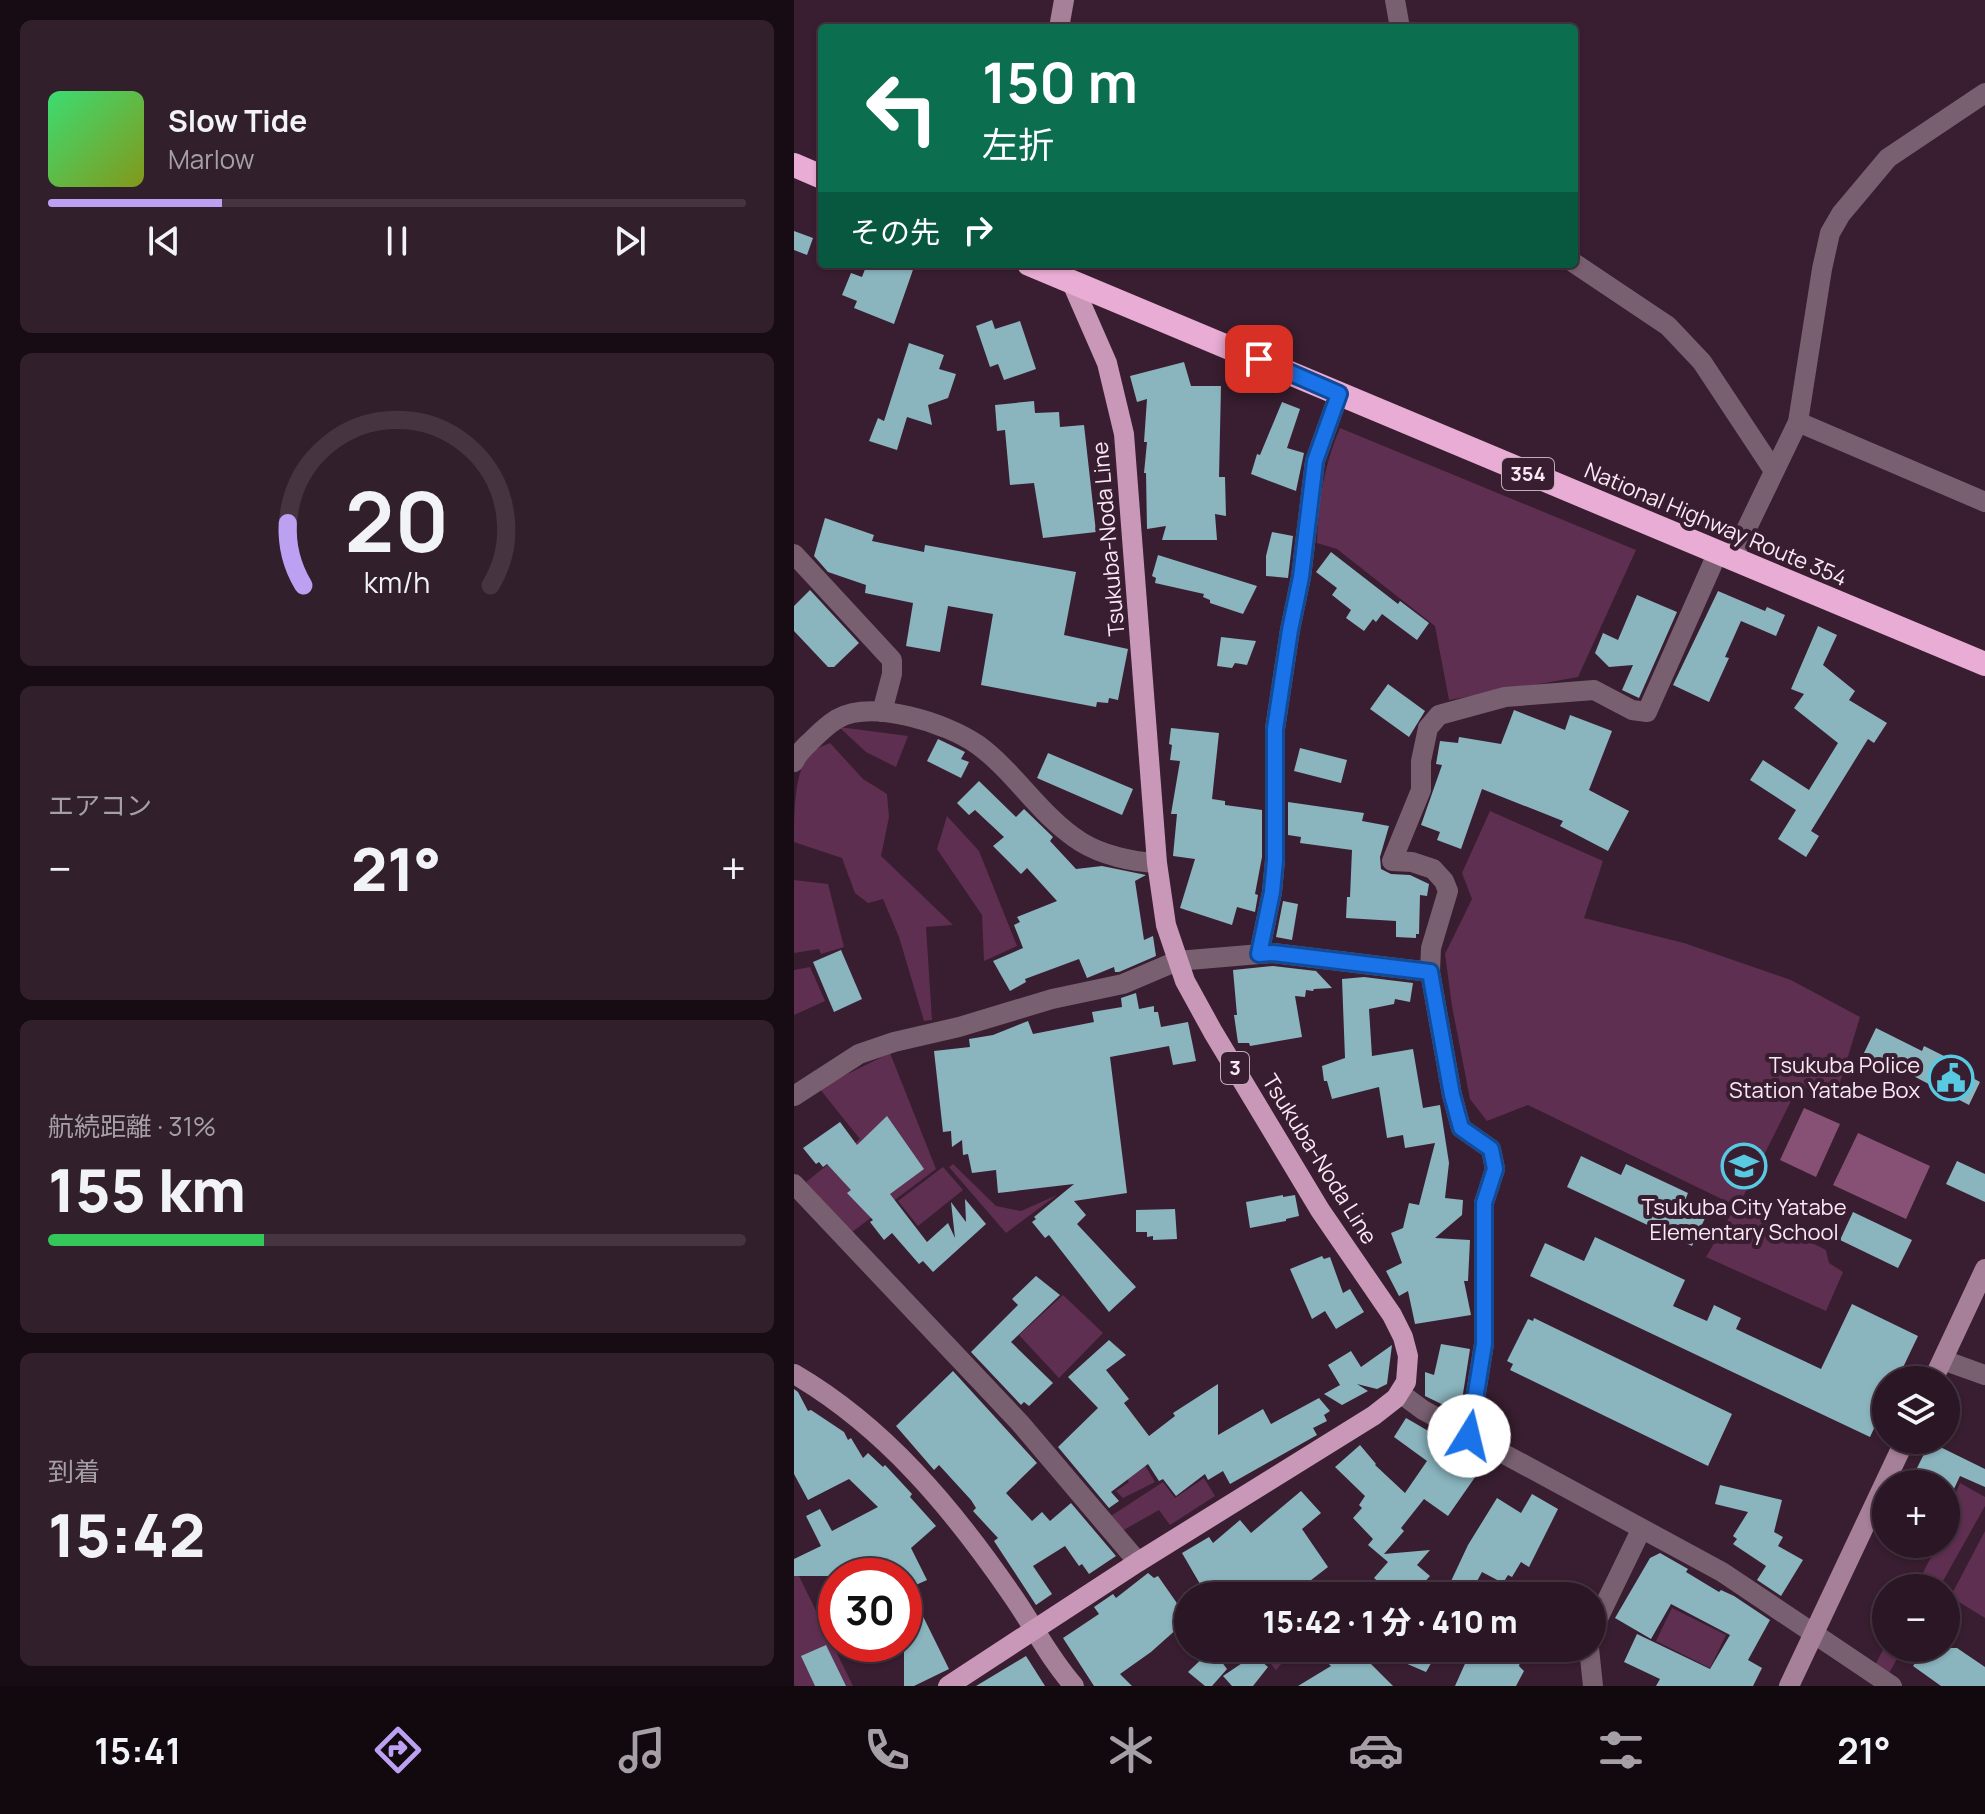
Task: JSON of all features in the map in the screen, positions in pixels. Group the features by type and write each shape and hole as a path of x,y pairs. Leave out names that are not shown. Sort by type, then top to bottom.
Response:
{"highway":[{"path":"794,165 818,175"},
{"name":"National Highway Route 354","path":"1046,268 1068,273 1339,394 1985,664"}],"main road":[{"name":"Tsukuba-Noda Line","path":"1068,273 1107,363 1124,434 1157,863 1166,925 1177,961 1213,1032 1304,1182 1392,1315 1408,1356 1408,1375 1400,1393"},
{"path":"948,1686 1138,1562 1338,1439 1400,1393"}],"street":[{"path":"1060,24 1064,0"},
{"path":"1395,0 1399,24"},
{"path":"1469,1436 1484,1344 1484,1203 1495,1169 1491,1149 1461,1128 1430,972 1431,948 1448,891 1433,869 1412,862 1392,861 1421,790 1421,761 1428,728 1439,715 1505,697 1594,690 1632,710 1647,712 1725,556 1798,422 1830,233 1841,214 1888,158 1985,93"},
{"path":"1578,266 1668,326 1702,362 1774,471"},
{"path":"1259,954 1272,892 1275,860 1275,729 1301,577 1315,461 1339,394"},
{"path":"1798,422 1985,502"},
{"path":"794,554 892,660 892,674 882,712"},
{"path":"794,762 817,735 838,718 882,712 916,718 944,727 977,745 1027,790 1066,832 1084,844 1127,859 1157,863"},
{"path":"794,1096 859,1054 1052,999 1123,984 1177,961 1273,953 1430,972"},
{"path":"794,1184 1020,1423 1138,1562"},
{"path":"1940,1366 1985,1269"},
{"path":"1943,1360 1985,1375"},
{"path":"794,1374 841,1402 928,1485 1004,1584 1060,1670 1074,1686"},
{"path":"1400,1393 1469,1436 1722,1572 1892,1686"},
{"path":"1789,1686 1898,1454"},
{"path":"1606,1602 1641,1530"},
{"path":"1590,1662 1593,1686"}],"shaded area":[{"path":"1340,428 1636,550 1578,677 1449,700 1435,626 1337,549 1317,543 1323,484"},
{"path":"839,727 908,736 896,767 866,752"},
{"path":"830,743 863,779 887,794 889,817 881,856 953,925 926,927 932,1020 924,1021 899,937 883,899 868,903 855,893 842,858 794,842 796,796 803,764 810,753"},
{"path":"1490,811 1603,861 1584,918 1684,943 1791,980 1860,1017 1835,1099 1799,1085 1738,1207 1528,1105 1487,1121 1470,1099 1445,954 1472,899 1462,873"},
{"path":"947,816 979,851 1017,946 984,961 982,915 937,849"},
{"path":"794,880 828,884 844,947 821,954 819,949 794,953"},
{"path":"810,967 825,1001 794,1015 794,970"},
{"path":"890,1053 936,1169 852,1232 806,1182 860,1139 819,1088"},
{"path":"1804,1108 1840,1124 1816,1177 1780,1160"},
{"path":"1858,1133 1930,1166 1906,1219 1833,1185"},
{"path":"953,1164 996,1206 1021,1211 1057,1195 1006,1233 949,1167"},
{"path":"943,1167 963,1190 918,1226 898,1201"},
{"path":"1733,1211 1752,1213 1826,1250 1829,1263 1843,1272 1826,1311 1706,1257"},
{"path":"1063,1295 1103,1333 1059,1378 1019,1335"},
{"path":"1134,1447 1155,1482 1123,1498 1116,1491 1129,1482 1115,1460"},
{"path":"1204,1478 1215,1496 1170,1525 1159,1510 1122,1531 1111,1516 1163,1482 1175,1498"},
{"path":"1960,1483 1985,1497 1985,1506 1960,1551"},
{"path":"1985,1531 1985,1618 1960,1603 1960,1579"},
{"path":"1931,1558 1956,1558 1947,1574 1922,1574"},
{"path":"794,1566 818,1615 818,1662 841,1662 853,1686 794,1686"},
{"path":"1672,1608 1726,1635 1710,1668 1656,1641"},
{"path":"1269,1662 1283,1662 1276,1670"},
{"path":"1877,1662 1895,1662 1888,1675 1874,1667"}],"building":[{"path":"794,231 813,238 807,255 794,250"},
{"path":"865,268 914,268 894,324 854,308 857,301 842,295 851,273 862,277"},
{"path":"992,320 995,329 1020,321 1036,369 1004,380 998,364 990,367 976,326"},
{"path":"909,343 944,355 939,369 956,374 948,398 928,405 932,425 907,417 897,450 869,441 878,418 884,421"},
{"path":"1184,362 1191,386 1221,386 1219,477 1225,477 1226,516 1215,514 1217,540 1162,540 1166,526 1147,529 1144,473 1147,442 1144,442 1147,399 1137,402 1130,376"},
{"path":"1034,401 1035,413 1059,412 1060,427 1084,425 1096,532 1043,538 1034,483 1010,485 1005,430 997,431 995,405"},
{"path":"1282,402 1300,409 1287,448 1304,453 1296,491 1251,474"},
{"path":"825,518 874,535 872,541 924,552 925,545 1076,572 1064,635 1128,649 1118,700 1109,698 1108,703 1097,702 1096,707 981,685 993,614 948,606 940,652 906,646 913,603 865,593 866,585 828,572 814,556"},
{"path":"1272,532 1293,536 1288,578 1266,576 1266,556"},
{"path":"1331,552 1398,604 1400,601 1429,623 1417,640 1382,614 1376,622 1373,619 1364,631 1346,618 1351,610 1332,595 1337,588 1316,572"},
{"path":"1158,555 1257,586 1243,614 1210,603 1203,597 1204,594 1155,583 1156,578 1152,576"},
{"path":"810,590 859,643 834,667 828,667 794,631 794,606"},
{"path":"1718,591 1765,611 1767,607 1785,615 1776,636 1741,621 1725,657 1729,658 1709,702 1673,685"},
{"path":"1637,595 1677,612 1639,698 1622,690 1633,665 1609,667 1595,653 1603,633 1618,640"},
{"path":"1818,626 1837,635 1823,665 1855,691 1849,700 1887,723 1874,743 1868,739 1811,831 1819,836 1806,857 1778,839 1796,810 1750,780 1763,760 1809,790 1838,743 1794,708 1804,694 1791,689"},
{"path":"1221,637 1256,641 1247,665 1235,663 1232,668 1217,666"},
{"path":"1388,684 1425,711 1409,737 1370,709"},
{"path":"1514,710 1565,730 1570,715 1612,731 1589,790 1629,811 1608,851 1560,826 1563,821 1482,789 1461,849 1437,840 1440,832 1421,825 1442,765 1436,764 1440,741 1458,743 1459,737 1501,744"},
{"path":"1171,728 1219,733 1212,799 1225,801 1225,805 1262,810 1262,857 1255,912 1237,907 1232,925 1180,908 1195,859 1173,856 1177,814 1171,814 1180,761 1170,760"},
{"path":"938,739 965,752 961,759 969,762 961,778 927,761"},
{"path":"1300,748 1347,760 1341,783 1294,771"},
{"path":"1048,753 1133,789 1122,815 1037,778"},
{"path":"979,781 1016,817 1024,809 1053,837 1050,841 1076,869 1102,866 1146,875 1135,881 1144,940 1153,936 1156,956 1119,972 1115,972 1114,967 1087,978 1079,959 1025,979 1026,982 1010,991 993,961 1023,948 1014,925 1020,922 1017,917 1057,901 1027,868 1021,874 993,846 1004,837 975,810 969,815 957,803"},
{"path":"1288,802 1364,813 1362,821 1389,826 1380,857 1381,869 1391,874 1410,875 1429,884 1427,896 1420,895 1419,934 1416,938 1396,937 1396,921 1346,918 1352,850 1300,843 1301,837 1288,835"},
{"path":"1283,901 1298,904 1292,940 1276,937"},
{"path":"841,950 862,999 834,1012 813,962"},
{"path":"1273,966 1316,971 1332,988 1306,990 1305,997 1295,996 1302,1037 1250,1046 1249,1043 1238,1043 1233,970"},
{"path":"1364,977 1413,983 1410,1002 1395,999 1394,1004 1369,1009 1372,1056 1413,1049 1423,1108 1440,1105 1449,1163 1445,1198 1463,1200 1462,1215 1435,1238 1470,1240 1468,1281 1464,1281 1471,1315 1415,1324 1408,1291 1399,1296 1386,1271 1402,1263 1391,1233 1403,1228 1409,1203 1419,1205 1435,1143 1405,1148 1403,1135 1387,1138 1379,1087 1332,1099 1327,1081 1324,1081 1322,1066 1345,1058 1342,979"},
{"path":"1136,993 1139,1009 1154,1006 1161,1027 1188,1022 1196,1061 1173,1065 1169,1046 1110,1057 1127,1193 1074,1201 1086,1215 1077,1224 1136,1287 1109,1312 1049,1235 1045,1238 1032,1222 1074,1184 998,1193 996,1170 972,1173 968,1154 963,1155 962,1140 952,1147 951,1131 943,1132 934,1051 970,1047 969,1039 993,1035 1028,1021 1033,1034 1094,1022 1092,1012 1122,1007 1121,998"},
{"path":"1876,1028 1922,1051 1924,1046 1972,1070 1969,1076 1980,1082 1969,1105 1898,1068 1896,1071 1863,1055"},
{"path":"887,1116 924,1169 890,1194 927,1242 948,1223 955,1238 951,1202 966,1222 965,1199 986,1224 933,1272 923,1261 919,1264 892,1233 884,1240 870,1222 873,1220 847,1193 851,1190 827,1164 823,1167 819,1162 816,1164 803,1148 840,1122 857,1145"},
{"path":"1581,1156 1621,1175 1626,1164 1688,1193 1683,1205 1706,1216 1692,1246 1567,1187"},
{"path":"1957,1161 1985,1174 1985,1202 1946,1184"},
{"path":"1295,1195 1299,1216 1250,1228 1246,1202"},
{"path":"1175,1209 1177,1239 1153,1240 1153,1236 1147,1237 1147,1232 1136,1232 1136,1210"},
{"path":"1853,1212 1912,1240 1898,1268 1840,1240"},
{"path":"1595,1237 1685,1280 1673,1306 1707,1321 1714,1305 1741,1318 1736,1329 1821,1369 1852,1304 1918,1336 1904,1366 1872,1366 1870,1437 1530,1276 1545,1243 1584,1261"},
{"path":"1322,1256 1324,1259 1330,1257 1343,1293 1350,1289 1364,1312 1336,1329 1325,1311 1312,1319 1290,1269"},
{"path":"1036,1276 1060,1295 1011,1342 1053,1383 1029,1406 1024,1402 1021,1405 971,1352 1018,1305 1012,1299"},
{"path":"1534,1318 1732,1414 1708,1466 1510,1370 1513,1364 1507,1361 1528,1319 1533,1321"},
{"path":"1109,1340 1126,1355 1106,1370 1129,1399 1124,1403 1149,1436 1175,1416 1173,1413 1218,1384 1218,1435 1263,1409 1271,1424 1319,1398 1330,1411 1324,1415 1327,1421 1313,1428 1317,1435 1230,1484 1223,1471 1208,1480 1205,1474 1176,1496 1163,1479 1159,1481 1148,1464 1111,1492 1119,1501 1109,1508 1058,1447 1098,1408 1068,1377"},
{"path":"1441,1344 1470,1349 1460,1413 1425,1396 1425,1372 1434,1375"},
{"path":"1392,1345 1387,1384 1377,1389 1357,1384 1368,1391 1342,1405 1324,1394 1340,1385 1328,1365 1351,1351 1361,1367"},
{"path":"953,1371 1037,1463 1006,1493 1032,1521 1042,1512 1050,1521 1071,1503 1116,1556 1089,1574 1065,1546 1033,1566 1052,1594 1036,1605 994,1541 998,1538 973,1511 976,1508 971,1500 939,1465 934,1470 896,1426"},
{"path":"794,1389 808,1411 844,1432 848,1440 851,1438 863,1458 868,1453 883,1467 885,1465 936,1526 911,1548 916,1558 818,1558 818,1576 794,1576 794,1559 821,1546 806,1516 820,1509 832,1531 878,1507 849,1479 808,1500 794,1474"},
{"path":"1406,1418 1456,1447 1454,1452 1480,1470 1448,1516 1424,1499 1401,1528 1404,1531 1384,1554 1430,1550 1417,1565 1430,1576 1425,1582 1379,1582 1374,1578 1388,1562 1368,1545 1373,1539 1353,1518 1362,1508 1359,1505 1365,1496 1335,1467 1360,1445 1375,1465 1405,1493 1427,1461 1394,1437"},
{"path":"1924,1454 1954,1454 1985,1469 1985,1487 1960,1476 1960,1470 1916,1470"},
{"path":"1720,1485 1782,1500 1774,1532 1783,1537 1778,1546 1803,1560 1781,1596 1757,1580 1766,1566 1733,1544 1737,1539 1733,1536 1748,1512 1715,1504"},
{"path":"1301,1491 1321,1513 1302,1529 1328,1567 1309,1582 1199,1582 1182,1553 1209,1537 1213,1543 1240,1520 1251,1533"},
{"path":"1532,1494 1558,1509 1529,1567 1521,1562 1512,1577 1508,1575 1504,1582 1482,1572 1477,1582 1451,1582 1468,1545 1497,1498 1521,1513"},
{"path":"1660,1553 1688,1569 1686,1572 1719,1592 1721,1590 1734,1596 1770,1620 1748,1660 1762,1668 1753,1686 1656,1686 1660,1679 1624,1662 1637,1634 1710,1669 1730,1635 1671,1604 1651,1639 1615,1618 1650,1558"},
{"path":"1148,1573 1154,1578 1158,1576 1174,1599 1174,1631 1120,1674 1132,1686 1094,1686 1063,1638 1099,1614 1094,1607 1113,1594 1116,1598"},
{"path":"922,1614 949,1669 914,1686 904,1686 904,1662 922,1662"},
{"path":"818,1649 818,1662 834,1662 846,1686 815,1686 801,1656"},
{"path":"1960,1650 1985,1667 1985,1686 1941,1686 1913,1666 1916,1662 1960,1662"},
{"path":"1026,1656 1045,1686 976,1686"},
{"path":"1198,1662 1222,1662 1227,1669 1212,1686 1205,1686 1188,1672"},
{"path":"1244,1662 1262,1662 1268,1667 1253,1686 1232,1686 1223,1676"},
{"path":"1369,1662 1393,1686 1298,1686 1331,1666 1328,1663"},
{"path":"1403,1662 1432,1662 1426,1672"},
{"path":"1466,1662 1520,1662 1519,1666 1524,1671 1516,1686 1455,1686"}],"place":[{"name":"Tsukuba Police Station Yatabe Box","path":"1951,1078"},
{"name":"Tsukuba City Yatabe Elementary School","path":"1744,1166"}],"route":[{"path":"1259,359 1339,394 1315,461 1308,532 1275,729 1275,860 1272,892 1259,954 1273,953 1430,972 1461,1128 1491,1149 1495,1169 1484,1203 1484,1344 1469,1436"}]}
